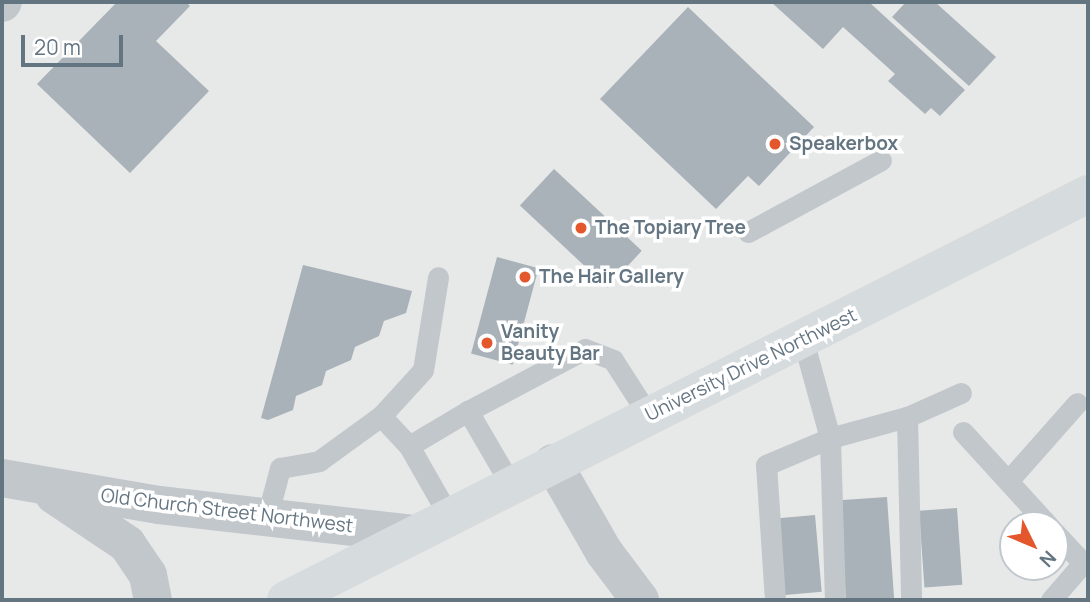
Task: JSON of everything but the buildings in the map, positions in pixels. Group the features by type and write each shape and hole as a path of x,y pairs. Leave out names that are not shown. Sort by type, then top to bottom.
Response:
{"main road":[{"name":"University Drive Northwest","path":"286,600 1088,194"}],"street":[{"path":"553,464 604,552 640,600"},
{"name":"Old Church Street Northwest","path":"2,478 40,486 267,517 414,534"},
{"name":"Old Church Street Northwest","path":"40,486 127,544 148,575 153,600"}],"lane":[{"path":"748,232 881,160"},
{"path":"267,517 280,468 319,461 381,416 423,370 438,277"},
{"path":"803,340 830,438 835,600"},
{"path":"409,446 584,349 613,360 649,416"},
{"path":"775,600 766,465 830,438 907,417 961,393"},
{"path":"1008,481 1077,403"},
{"path":"468,411 511,485"},
{"path":"381,416 409,446 449,516"},
{"path":"907,417 911,600"},
{"path":"963,432 1035,511"},
{"path":"1069,548 1083,564 1069,580"},
{"path":"1051,600 1068,581"}],"shaded area":[{"path":"2,2 1088,2 1088,600 2,600"}],"place":[{"name":"Speakerbox","path":"775,144"},
{"name":"The Topiary Tree","path":"581,228"},
{"name":"The Hair Gallery","path":"525,277"},
{"name":"Vanity Beauty Bar","path":"487,343"}]}
